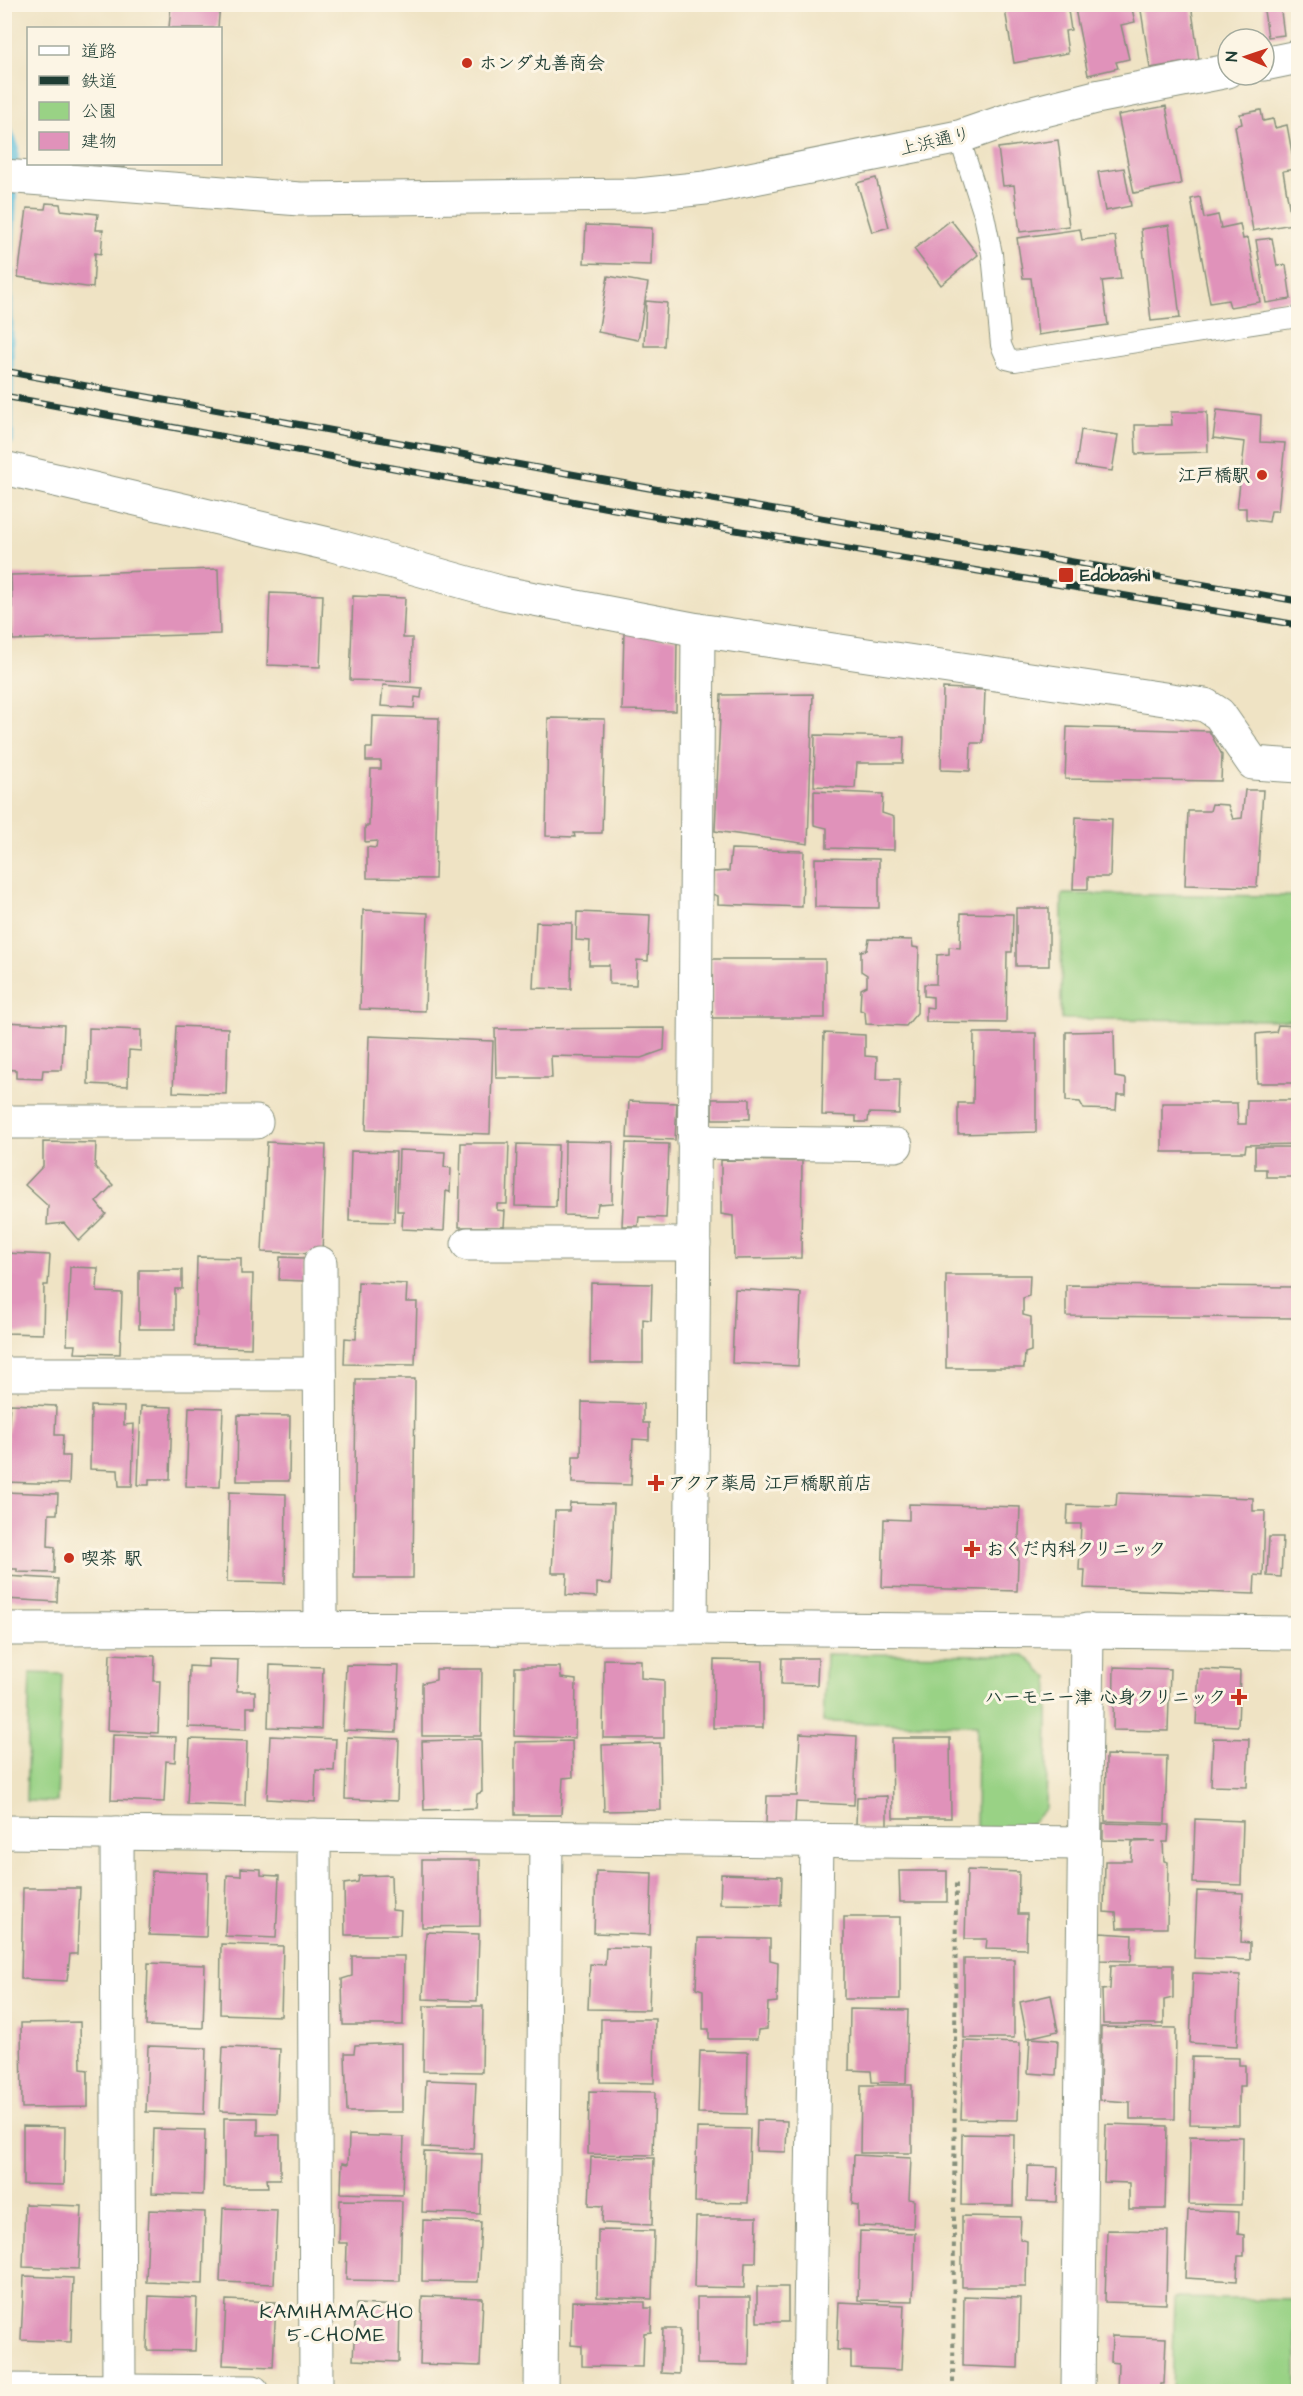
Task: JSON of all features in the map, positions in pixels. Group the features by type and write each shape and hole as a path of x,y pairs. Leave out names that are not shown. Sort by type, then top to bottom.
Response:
{"street":[{"path":"1276,62 1299,57"},
{"name":"上浜通り","path":"17,177 300,199 638,195 705,188 959,137 1017,117 1096,97 1216,74"},
{"path":"4,468 333,545 503,593 698,630 1205,705 1219,714 1253,762 1299,766"},
{"path":"691,1628 698,630"},
{"path":"4,1122 256,1122"},
{"path":"694,1142 896,1145"},
{"path":"468,1244 694,1244"},
{"path":"320,1263 321,1628"},
{"path":"4,1374 321,1374"},
{"path":"4,1629 691,1628 1299,1633"},
{"path":"1078,2391 1087,1630"},
{"path":"4,1832 1084,1843"},
{"path":"117,1833 119,2391"},
{"path":"314,1836 316,2391"},
{"path":"541,2391 546,1838"},
{"path":"810,2391 817,1840"},
{"path":"4,2390 253,2391"}],"lane":[{"path":"959,137 984,215 992,254 1001,345 1007,359 1015,361 1299,317"}],"path":[{"path":"952,2391 956,1842"}],"green space":[{"path":"1062,894 1298,896 1298,1020 1061,1019"},
{"path":"826,1654 1024,1655 1049,1678 1046,1808 1026,1829 976,1829 977,1725 823,1722"},
{"path":"30,1673 62,1674 57,1802 26,1801"},
{"path":"1175,2298 1296,2300 1296,2391 1172,2391"}],"building":[{"path":"171,4 220,4 218,27 169,27"},
{"path":"1004,4 1067,4 1071,30 1065,31 1068,53 1014,63"},
{"path":"1074,4 1131,4 1135,22 1121,25 1129,59 1116,62 1118,68 1088,75"},
{"path":"1140,4 1191,4 1199,60 1150,68"},
{"path":"1263,4 1280,4 1284,35 1276,36 1276,27 1266,27"},
{"path":"1166,106 1181,184 1134,193 1118,115"},
{"path":"1261,110 1263,121 1273,119 1275,128 1287,125 1295,169 1283,171 1292,224 1253,231 1235,126 1242,124 1240,114"},
{"path":"1058,140 1069,226 1020,232 1014,185 1003,186 998,148"},
{"path":"125,165 125,167 93,166"},
{"path":"1124,168 1131,206 1105,211 1098,172"},
{"path":"876,178 889,227 872,232 857,183"},
{"path":"1200,197 1204,218 1218,215 1221,228 1240,224 1243,239 1248,238 1260,302 1230,307 1228,300 1210,303 1191,199"},
{"path":"46,203 60,204 61,210 98,214 96,230 103,230 101,254 95,253 93,288 18,277 27,208 45,209"},
{"path":"951,220 978,255 941,285 914,249"},
{"path":"586,225 652,228 651,265 584,263"},
{"path":"1169,225 1180,318 1151,321 1141,229"},
{"path":"1080,229 1082,240 1115,236 1121,279 1102,281 1108,325 1038,335 1031,278 1023,278 1017,238"},
{"path":"1272,238 1277,266 1286,265 1291,299 1266,303 1256,240"},
{"path":"608,276 648,283 638,340 598,332"},
{"path":"646,301 667,303 664,346 644,346"},
{"name":"江戸橋駅","path":"1217,410 1261,415 1260,442 1285,443 1278,511 1271,511 1269,522 1246,519 1246,508 1237,508 1245,442 1213,438"},
{"path":"1171,412 1207,412 1208,452 1136,454 1135,425 1172,425"},
{"path":"1081,430 1118,435 1112,471 1076,466"},
{"path":"218,569 220,634 13,640 11,575"},
{"path":"270,593 323,595 320,667 267,665"},
{"path":"353,596 405,598 403,638 412,638 411,682 350,680"},
{"path":"624,632 677,639 676,711 622,710"},
{"path":"383,685 422,688 421,698 415,697 414,708 381,706"},
{"path":"943,688 985,690 983,743 971,743 970,771 941,770"},
{"path":"813,694 808,844 715,831 721,695"},
{"path":"373,716 439,718 435,879 367,878 367,847 376,848 377,841 365,842 365,826 369,826 371,769 381,769 381,761 366,761 366,748 372,748"},
{"path":"548,718 605,719 602,833 574,833 575,837 546,836"},
{"path":"1067,727 1209,731 1222,755 1221,781 1065,779"},
{"path":"815,735 904,737 903,763 857,763 855,788 814,786"},
{"path":"1245,790 1263,790 1257,887 1185,885 1188,811 1210,811 1212,804 1228,805 1233,819 1242,818"},
{"path":"814,791 883,794 882,813 894,817 894,850 827,848 827,828 814,825"},
{"path":"1076,817 1112,819 1110,877 1088,877 1088,889 1073,889"},
{"path":"731,849 804,851 802,907 718,904 718,896 712,894 713,872 729,871"},
{"path":"815,858 879,859 879,908 815,907"},
{"path":"1016,908 1049,908 1049,966 1016,966"},
{"path":"363,910 428,913 425,1011 360,1009"},
{"path":"577,912 650,915 648,961 637,960 636,985 609,984 609,965 589,965 590,941 576,940"},
{"path":"961,913 1013,914 1012,952 1007,952 1006,1023 926,1022 926,1007 933,1008 933,997 924,996 924,984 936,984 937,955 949,954 949,947 960,948"},
{"path":"536,922 572,923 571,989 533,988"},
{"path":"869,939 912,940 913,947 919,948 917,1013 906,1026 866,1024 865,1012 860,1010 861,989 867,986 867,975 861,971 861,951 867,950"},
{"path":"712,959 825,959 825,1018 712,1018"},
{"path":"4,1022 64,1025 62,1070 43,1070 42,1079 16,1078 16,1070 4,1069"},
{"path":"1278,1025 1298,1026 1298,1083 1257,1083 1256,1034 1276,1032"},
{"path":"176,1026 228,1028 226,1094 173,1092"},
{"path":"89,1028 141,1030 141,1051 129,1050 128,1086 88,1084"},
{"path":"665,1028 664,1050 641,1058 551,1056 552,1078 496,1078 495,1029"},
{"path":"1114,1031 1115,1077 1126,1079 1126,1095 1117,1095 1116,1110 1084,1109 1080,1102 1066,1101 1066,1032"},
{"path":"824,1033 865,1035 865,1056 877,1057 876,1079 900,1079 899,1114 869,1113 868,1122 856,1122 856,1116 822,1115"},
{"path":"974,1033 1036,1033 1036,1132 958,1134 958,1103 973,1103"},
{"path":"369,1036 493,1041 490,1134 366,1130"},
{"path":"712,1099 750,1099 750,1119 712,1119"},
{"path":"1247,1100 1298,1100 1298,1144 1246,1145 1245,1152 1162,1152 1162,1103 1237,1103 1238,1124 1246,1124"},
{"path":"629,1101 677,1103 675,1140 627,1138"},
{"path":"565,1141 613,1142 612,1203 598,1204 596,1216 564,1215"},
{"path":"43,1142 96,1143 95,1167 113,1185 96,1202 106,1214 79,1241 64,1223 47,1225 48,1206 25,1185 43,1166"},
{"path":"267,1142 326,1145 322,1254 262,1252"},
{"path":"461,1143 509,1143 507,1204 497,1204 497,1210 505,1211 504,1227 459,1227"},
{"path":"626,1143 669,1144 666,1218 639,1217 638,1226 622,1226"},
{"path":"517,1144 558,1145 556,1207 515,1206"},
{"path":"1255,1147 1298,1147 1298,1177 1266,1177 1266,1169 1255,1169"},
{"path":"399,1150 445,1152 444,1167 451,1168 450,1192 446,1191 444,1231 402,1229 403,1211 397,1211"},
{"path":"351,1151 396,1152 394,1222 349,1221"},
{"path":"721,1160 802,1161 801,1258 734,1259 733,1216 721,1214"},
{"path":"5,1253 50,1255 48,1285 44,1285 43,1334 5,1333"},
{"path":"197,1257 241,1258 241,1274 253,1274 251,1348 195,1346"},
{"path":"280,1257 304,1258 304,1281 279,1280"},
{"path":"70,1267 98,1268 97,1292 122,1293 120,1354 75,1353 76,1345 67,1345"},
{"path":"139,1270 182,1270 182,1289 175,1289 175,1329 139,1329"},
{"path":"946,1275 1030,1275 1029,1296 1023,1298 1023,1315 1031,1317 1031,1351 1025,1353 1024,1368 946,1368"},
{"path":"358,1282 407,1284 406,1302 417,1302 415,1365 344,1364 345,1338 356,1339"},
{"path":"591,1283 652,1284 651,1320 643,1319 643,1363 590,1363"},
{"path":"1066,1285 1298,1287 1298,1318 1066,1316"},
{"path":"735,1289 801,1293 798,1366 732,1363"},
{"path":"356,1379 415,1379 413,1578 354,1578"},
{"path":"582,1402 643,1404 643,1423 649,1423 649,1440 633,1439 631,1485 572,1483 573,1456 581,1456"},
{"path":"10,1404 56,1406 55,1435 63,1435 62,1456 70,1456 69,1484 4,1482"},
{"path":"91,1406 124,1407 124,1425 134,1424 132,1486 119,1486 118,1470 90,1469"},
{"path":"141,1406 172,1407 170,1479 149,1479 149,1485 138,1485"},
{"path":"189,1407 223,1408 220,1487 186,1486"},
{"path":"238,1415 290,1416 289,1481 237,1481"},
{"path":"4,1492 58,1494 57,1514 49,1514 48,1546 55,1547 54,1573 17,1572 17,1569 6,1569"},
{"path":"229,1492 286,1494 285,1583 227,1582"},
{"path":"1117,1493 1253,1498 1253,1511 1265,1511 1263,1576 1255,1575 1254,1594 1084,1588 1085,1570 1079,1570 1081,1524 1067,1524 1068,1505 1116,1506"},
{"path":"570,1503 614,1504 611,1584 597,1583 597,1597 566,1595 567,1573 552,1573 555,1511 569,1511"},
{"path":"909,1504 1020,1507 1017,1591 882,1587 884,1519 909,1520"},
{"path":"1269,1537 1283,1537 1281,1577 1267,1576"},
{"path":"5,1576 58,1579 57,1602 5,1599"},
{"path":"110,1654 155,1656 154,1681 160,1681 158,1733 107,1730"},
{"path":"782,1658 818,1658 817,1685 781,1684"},
{"path":"208,1659 238,1660 237,1691 255,1691 255,1707 247,1707 247,1729 188,1727 189,1666 208,1667"},
{"path":"604,1659 641,1660 641,1678 664,1680 664,1738 603,1738"},
{"path":"714,1660 763,1661 763,1728 713,1728"},
{"path":"270,1665 323,1667 321,1729 268,1727"},
{"path":"346,1665 399,1666 396,1732 343,1730"},
{"path":"515,1667 560,1667 561,1678 576,1680 575,1738 514,1736"},
{"path":"1114,1667 1170,1669 1168,1731 1113,1730"},
{"path":"436,1669 482,1669 481,1736 422,1736 422,1683 436,1680"},
{"path":"1199,1669 1240,1671 1238,1726 1196,1724"},
{"path":"800,1733 857,1736 854,1805 796,1802 795,1824 766,1823 767,1796 797,1796"},
{"path":"113,1735 176,1737 175,1762 166,1761 164,1802 111,1800"},
{"path":"270,1736 336,1739 334,1771 316,1770 315,1802 267,1799"},
{"path":"347,1737 399,1739 397,1801 345,1799"},
{"path":"892,1738 950,1738 951,1818 893,1818"},
{"path":"1213,1738 1249,1739 1247,1787 1211,1786"},
{"path":"190,1739 247,1741 245,1806 187,1804"},
{"path":"481,1739 482,1792 477,1794 476,1808 424,1810 422,1741"},
{"path":"572,1741 573,1777 563,1778 561,1815 515,1815 515,1742"},
{"path":"660,1743 661,1810 604,1811 602,1745"},
{"path":"1106,1755 1167,1756 1165,1823 1105,1821"},
{"path":"887,1796 887,1825 856,1825 857,1797"},
{"path":"1195,1819 1243,1821 1241,1885 1193,1883"},
{"path":"1103,1823 1169,1825 1168,1842 1163,1842 1164,1861 1168,1862 1167,1928 1117,1928 1116,1913 1104,1912 1105,1861 1131,1861 1132,1842 1156,1841 1103,1840"},
{"path":"422,1860 480,1860 480,1926 422,1927"},
{"path":"241,1868 261,1869 261,1875 279,1876 276,1938 225,1936 227,1875 241,1876"},
{"path":"967,1870 1019,1872 1018,1914 1027,1914 1026,1949 986,1948 987,1939 965,1939"},
{"path":"152,1871 208,1873 206,1937 149,1935"},
{"path":"596,1871 652,1873 650,1935 594,1933"},
{"path":"899,1871 947,1871 947,1902 900,1902"},
{"path":"721,1874 782,1876 781,1905 720,1904"},
{"path":"391,1875 392,1910 401,1911 400,1935 345,1935 344,1884 358,1882 359,1876"},
{"path":"23,1888 80,1888 77,1954 70,1954 67,1981 21,1979"},
{"path":"1197,1891 1243,1893 1241,1942 1250,1943 1250,1960 1194,1958"},
{"path":"844,1917 900,1917 900,1999 844,1999"},
{"path":"426,1932 479,1934 477,2001 423,1999"},
{"path":"1100,1933 1132,1935 1131,1961 1099,1960"},
{"path":"698,1938 770,1939 770,1960 778,1962 777,2002 768,2003 767,2029 758,2030 757,2039 709,2039 709,2029 703,2029 703,1990 696,1988"},
{"path":"221,1944 283,1946 281,2016 220,2014"},
{"path":"606,1947 651,1948 649,2010 588,2009 590,1964 605,1965"},
{"path":"352,1956 404,1956 403,2025 343,2025 342,1979 352,1976"},
{"path":"964,1959 1014,1959 1014,2038 964,2038"},
{"path":"148,1963 205,1965 203,2028 146,2026"},
{"path":"1111,1965 1173,1965 1173,1998 1164,2000 1164,2024 1103,2024 1102,1990 1110,1989"},
{"path":"1193,1973 1240,1975 1237,2046 1190,2043"},
{"path":"1051,1995 1058,2031 1027,2038 1020,2002"},
{"path":"424,2006 483,2006 482,2072 423,2071"},
{"path":"850,2009 908,2010 906,2083 872,2082 871,2071 849,2070"},
{"path":"601,2019 655,2019 654,2083 600,2082"},
{"path":"80,2022 81,2069 88,2070 88,2107 22,2108 21,2023"},
{"path":"1101,2027 1176,2028 1175,2119 1130,2119 1130,2102 1100,2100"},
{"path":"1030,2038 1058,2040 1056,2075 1028,2073"},
{"path":"964,2041 1020,2043 1018,2120 961,2119"},
{"path":"402,2043 402,2112 347,2112 345,2053 354,2053 355,2045"},
{"path":"148,2046 206,2048 204,2114 146,2112"},
{"path":"223,2047 280,2049 277,2113 220,2111"},
{"path":"700,2051 748,2052 747,2114 698,2113"},
{"path":"1192,2057 1239,2058 1239,2065 1245,2065 1245,2086 1239,2086 1239,2125 1190,2124"},
{"path":"426,2080 476,2082 473,2149 423,2147"},
{"path":"861,2085 912,2085 912,2153 860,2153"},
{"path":"589,2091 655,2092 653,2155 588,2154"},
{"path":"224,2118 258,2118 258,2135 280,2135 280,2179 267,2179 268,2187 224,2187"},
{"path":"757,2120 787,2121 786,2152 756,2151"},
{"path":"1106,2124 1167,2126 1165,2209 1129,2209 1129,2183 1104,2182"},
{"path":"23,2126 65,2127 64,2185 23,2184"},
{"path":"697,2128 750,2129 748,2203 695,2202"},
{"path":"154,2129 205,2130 203,2195 152,2193"},
{"path":"962,2134 1014,2135 1013,2206 961,2205"},
{"path":"349,2135 404,2137 402,2195 341,2193 342,2163 348,2164"},
{"path":"1190,2136 1243,2137 1242,2205 1189,2204"},
{"path":"424,2152 482,2154 480,2214 422,2212"},
{"path":"854,2155 911,2158 909,2199 914,2200 913,2228 858,2226 858,2205 852,2204"},
{"path":"591,2157 654,2158 652,2225 602,2223 603,2206 589,2205"},
{"path":"1028,2166 1058,2167 1057,2202 1027,2201"},
{"path":"340,2200 402,2201 400,2281 346,2280 347,2243 339,2243"},
{"path":"25,2204 82,2206 79,2269 23,2267"},
{"path":"223,2208 277,2210 274,2284 220,2282"},
{"path":"149,2210 205,2212 203,2284 146,2282"},
{"path":"1188,2210 1239,2212 1238,2234 1244,2235 1244,2256 1238,2256 1237,2281 1185,2278"},
{"path":"962,2216 1021,2217 1020,2239 1027,2241 1026,2287 962,2287"},
{"path":"696,2217 757,2217 756,2262 745,2262 744,2288 694,2287"},
{"path":"423,2220 481,2222 478,2282 422,2281"},
{"path":"598,2230 654,2231 652,2299 597,2297"},
{"path":"1107,2230 1168,2231 1166,2304 1105,2302"},
{"path":"860,2231 915,2233 913,2301 858,2300"},
{"path":"24,2276 73,2278 71,2342 21,2340"},
{"path":"757,2287 788,2287 788,2322 757,2322"},
{"path":"149,2296 197,2298 195,2351 147,2350"},
{"path":"422,2296 483,2298 480,2366 420,2364"},
{"path":"964,2296 1020,2298 1018,2368 963,2366"},
{"path":"697,2297 750,2297 749,2365 697,2364"},
{"path":"226,2300 276,2302 273,2367 223,2365"},
{"path":"572,2301 645,2302 645,2308 652,2308 651,2332 644,2333 643,2367 582,2366 582,2346 571,2345"},
{"path":"839,2302 904,2305 901,2370 851,2368 851,2351 837,2350"},
{"path":"356,2304 400,2306 399,2362 353,2360"},
{"path":"663,2329 680,2329 679,2374 661,2373"},
{"path":"1112,2336 1166,2338 1164,2384 1161,2384 1160,2392 1117,2392 1118,2363 1111,2362"}],"waterway":[{"path":"4,124 13,147 7,288 8,440"}],"railway":[{"path":"4,371 643,487 1298,601"},
{"path":"4,396 641,514 1298,625"}],"place":[{"name":"ホンダ丸善商会","path":"467,63"},
{"name":"江戸橋駅","path":"1262,475"},
{"name":"Edobashi","path":"1066,575"},
{"name":"アクア薬局 江戸橋駅前店","path":"656,1483"},
{"name":"おくだ内科クリニック","path":"972,1549"},
{"name":"喫茶 駅","path":"69,1558"},
{"name":"ハーモニー津 心身クリニック","path":"1239,1697"}],"district":[{"name":"KAMIHAMACHO 5-CHOME","path":"337,2322"}]}
